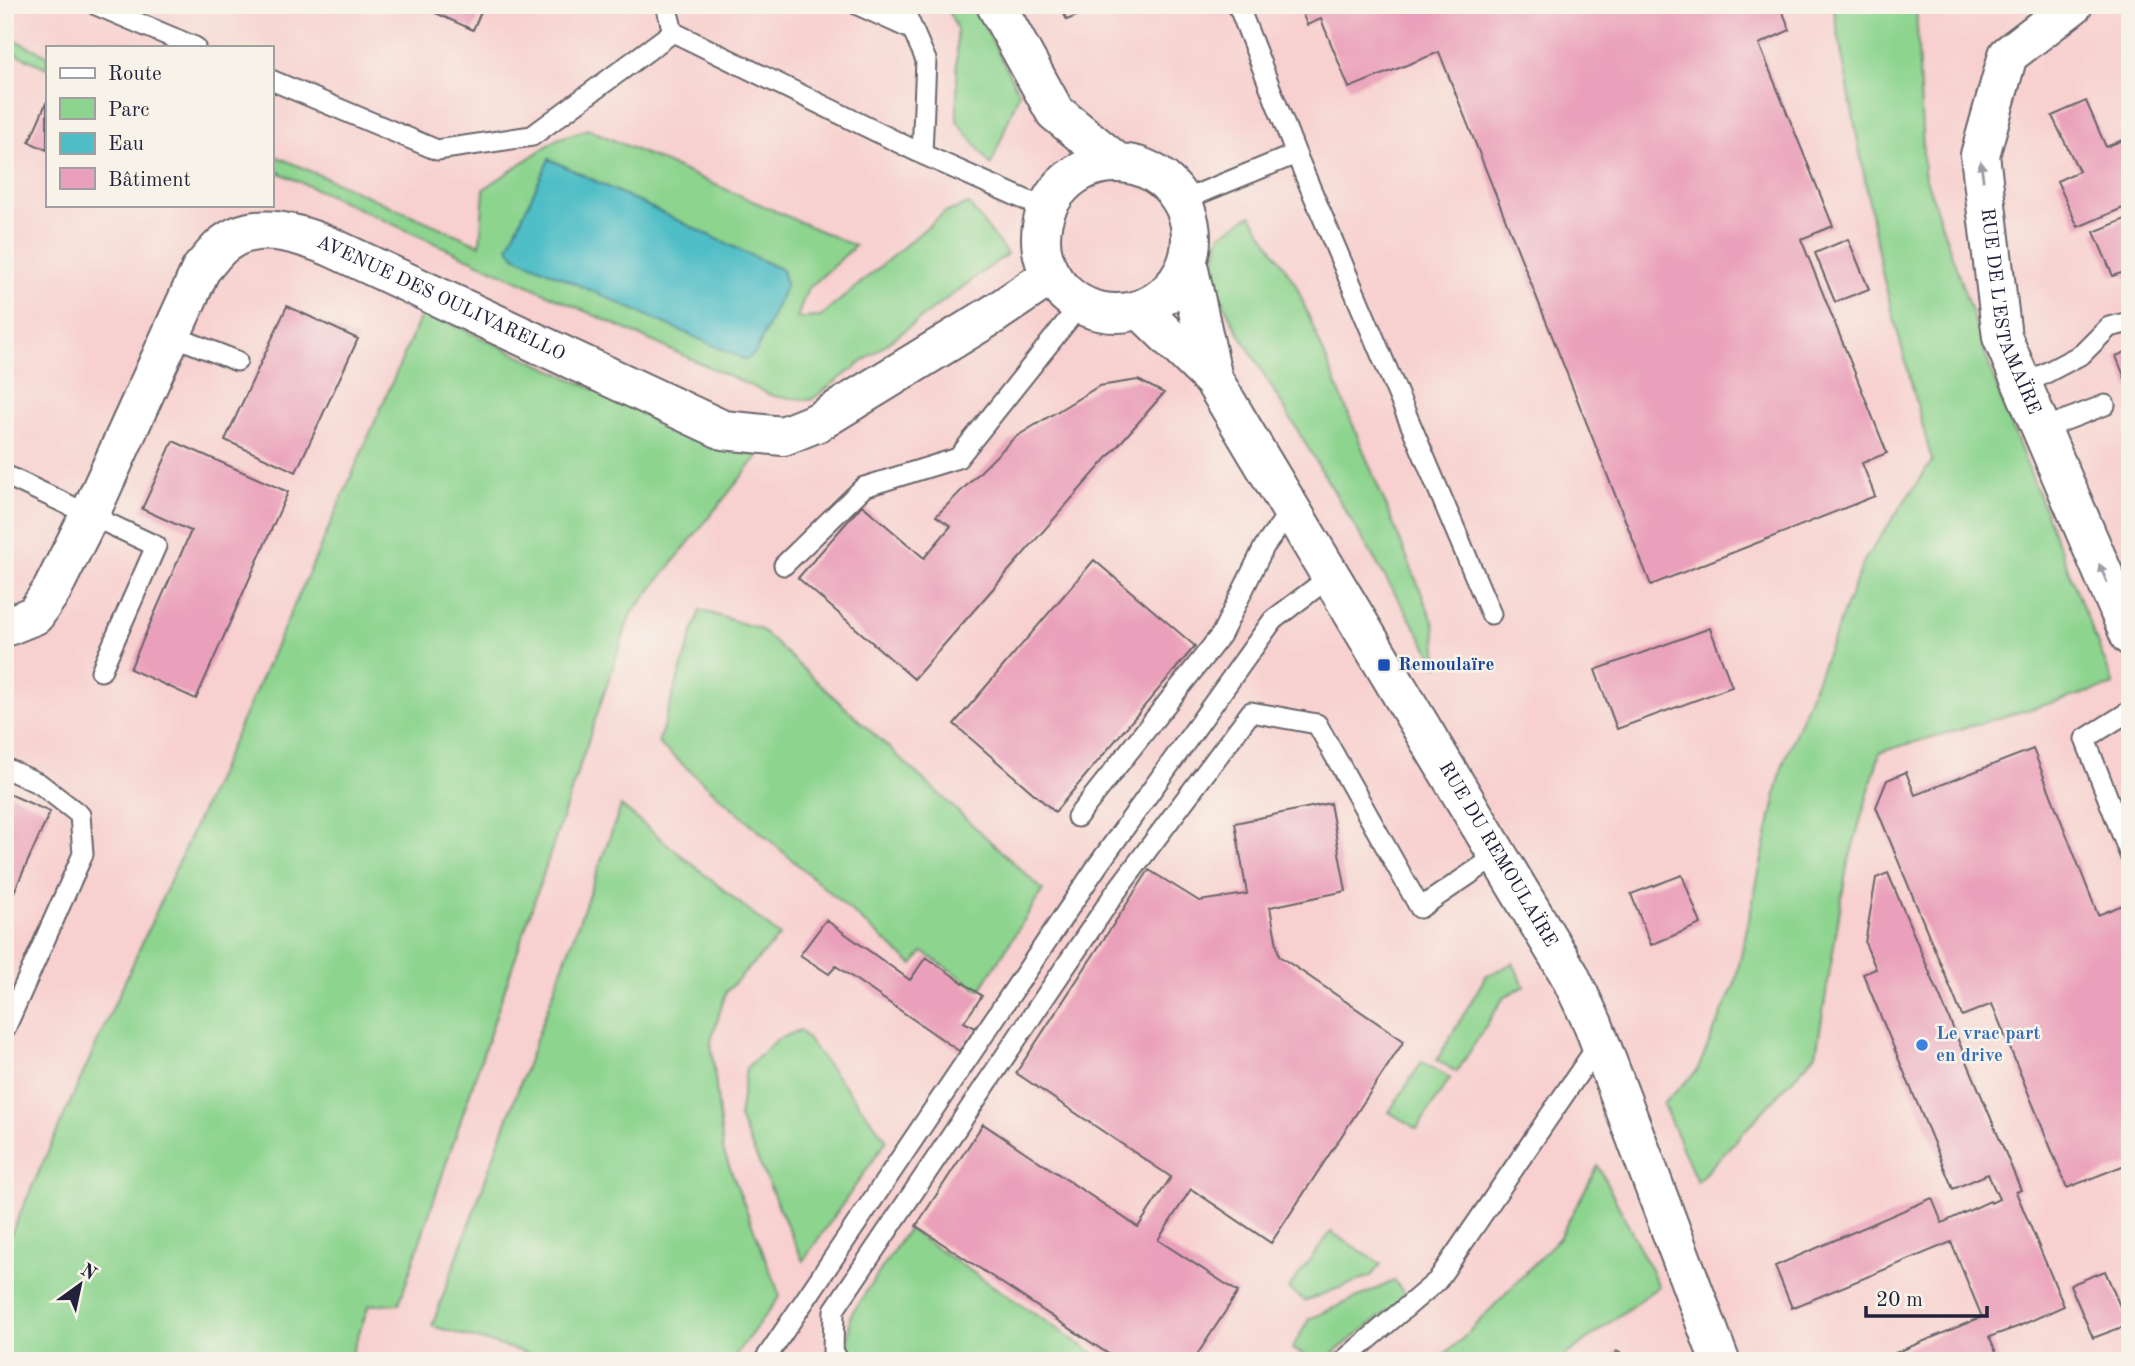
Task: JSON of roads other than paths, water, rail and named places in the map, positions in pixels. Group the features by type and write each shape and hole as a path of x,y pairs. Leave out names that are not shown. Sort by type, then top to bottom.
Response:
{"street":[{"name":"RUE DU REMOULAÏRE","path":"996,5 1055,112 1116,162 1140,167 1161,177 1181,201 1189,217 1192,241 1188,265 1214,381"},
{"name":"RUE DE L'ESTAMAÏRE","path":"2053,11 2008,55 1980,155 2002,337 2130,636"},
{"name":"RUE DU REMOULAÏRE","path":"1055,112 1055,196 1040,232 1042,254 1050,276 1068,298 1100,312 1121,314 1141,310 1170,293 1188,265"},
{"path":"1055,196 1079,172 1116,162"},
{"name":"AVENUE DES OULIVARELLO","path":"5,627 35,615 52,590 201,270 227,241 260,229 293,234 331,247 723,430 783,436 818,422 994,314 1050,276"},
{"name":"RUE DU REMOULAÏRE","path":"1141,310 1214,381 1569,974 1600,1042 1720,1361"}],"lane":[{"path":"96,5 193,46"},
{"path":"666,5 673,32 922,154 1055,196"},
{"path":"858,5 913,30"},
{"path":"902,5 926,60 922,154"},
{"path":"1238,5 1296,154 1491,614"},
{"path":"273,81 438,150 532,136 673,32"},
{"path":"1181,201 1296,154"},
{"path":"784,565 864,487 958,458 1080,305"},
{"path":"2023,384 2082,354 2109,327 2130,322"},
{"path":"171,335 237,361"},
{"path":"2042,429 2105,405"},
{"path":"5,475 156,546 101,671"},
{"path":"1077,817 1221,635 1264,547 1291,510"},
{"path":"764,1361 1098,865 1273,621 1331,576"},
{"path":"2130,711 2085,739 2130,855"},
{"path":"839,1361 833,1351 834,1310 1115,893 1251,712 1317,724 1420,908 1498,855"},
{"path":"5,768 40,784 80,815 83,854 5,1029"},
{"path":"1343,1361 1437,1281 1600,1042"}],"water":[{"path":"549,159 782,270 786,285 756,352 746,360 516,257 508,247"}],"place":[{"name":"Remoulaïre","path":"1384,665"},
{"name":"Le vrac part en drive","path":"1922,1045"}]}
